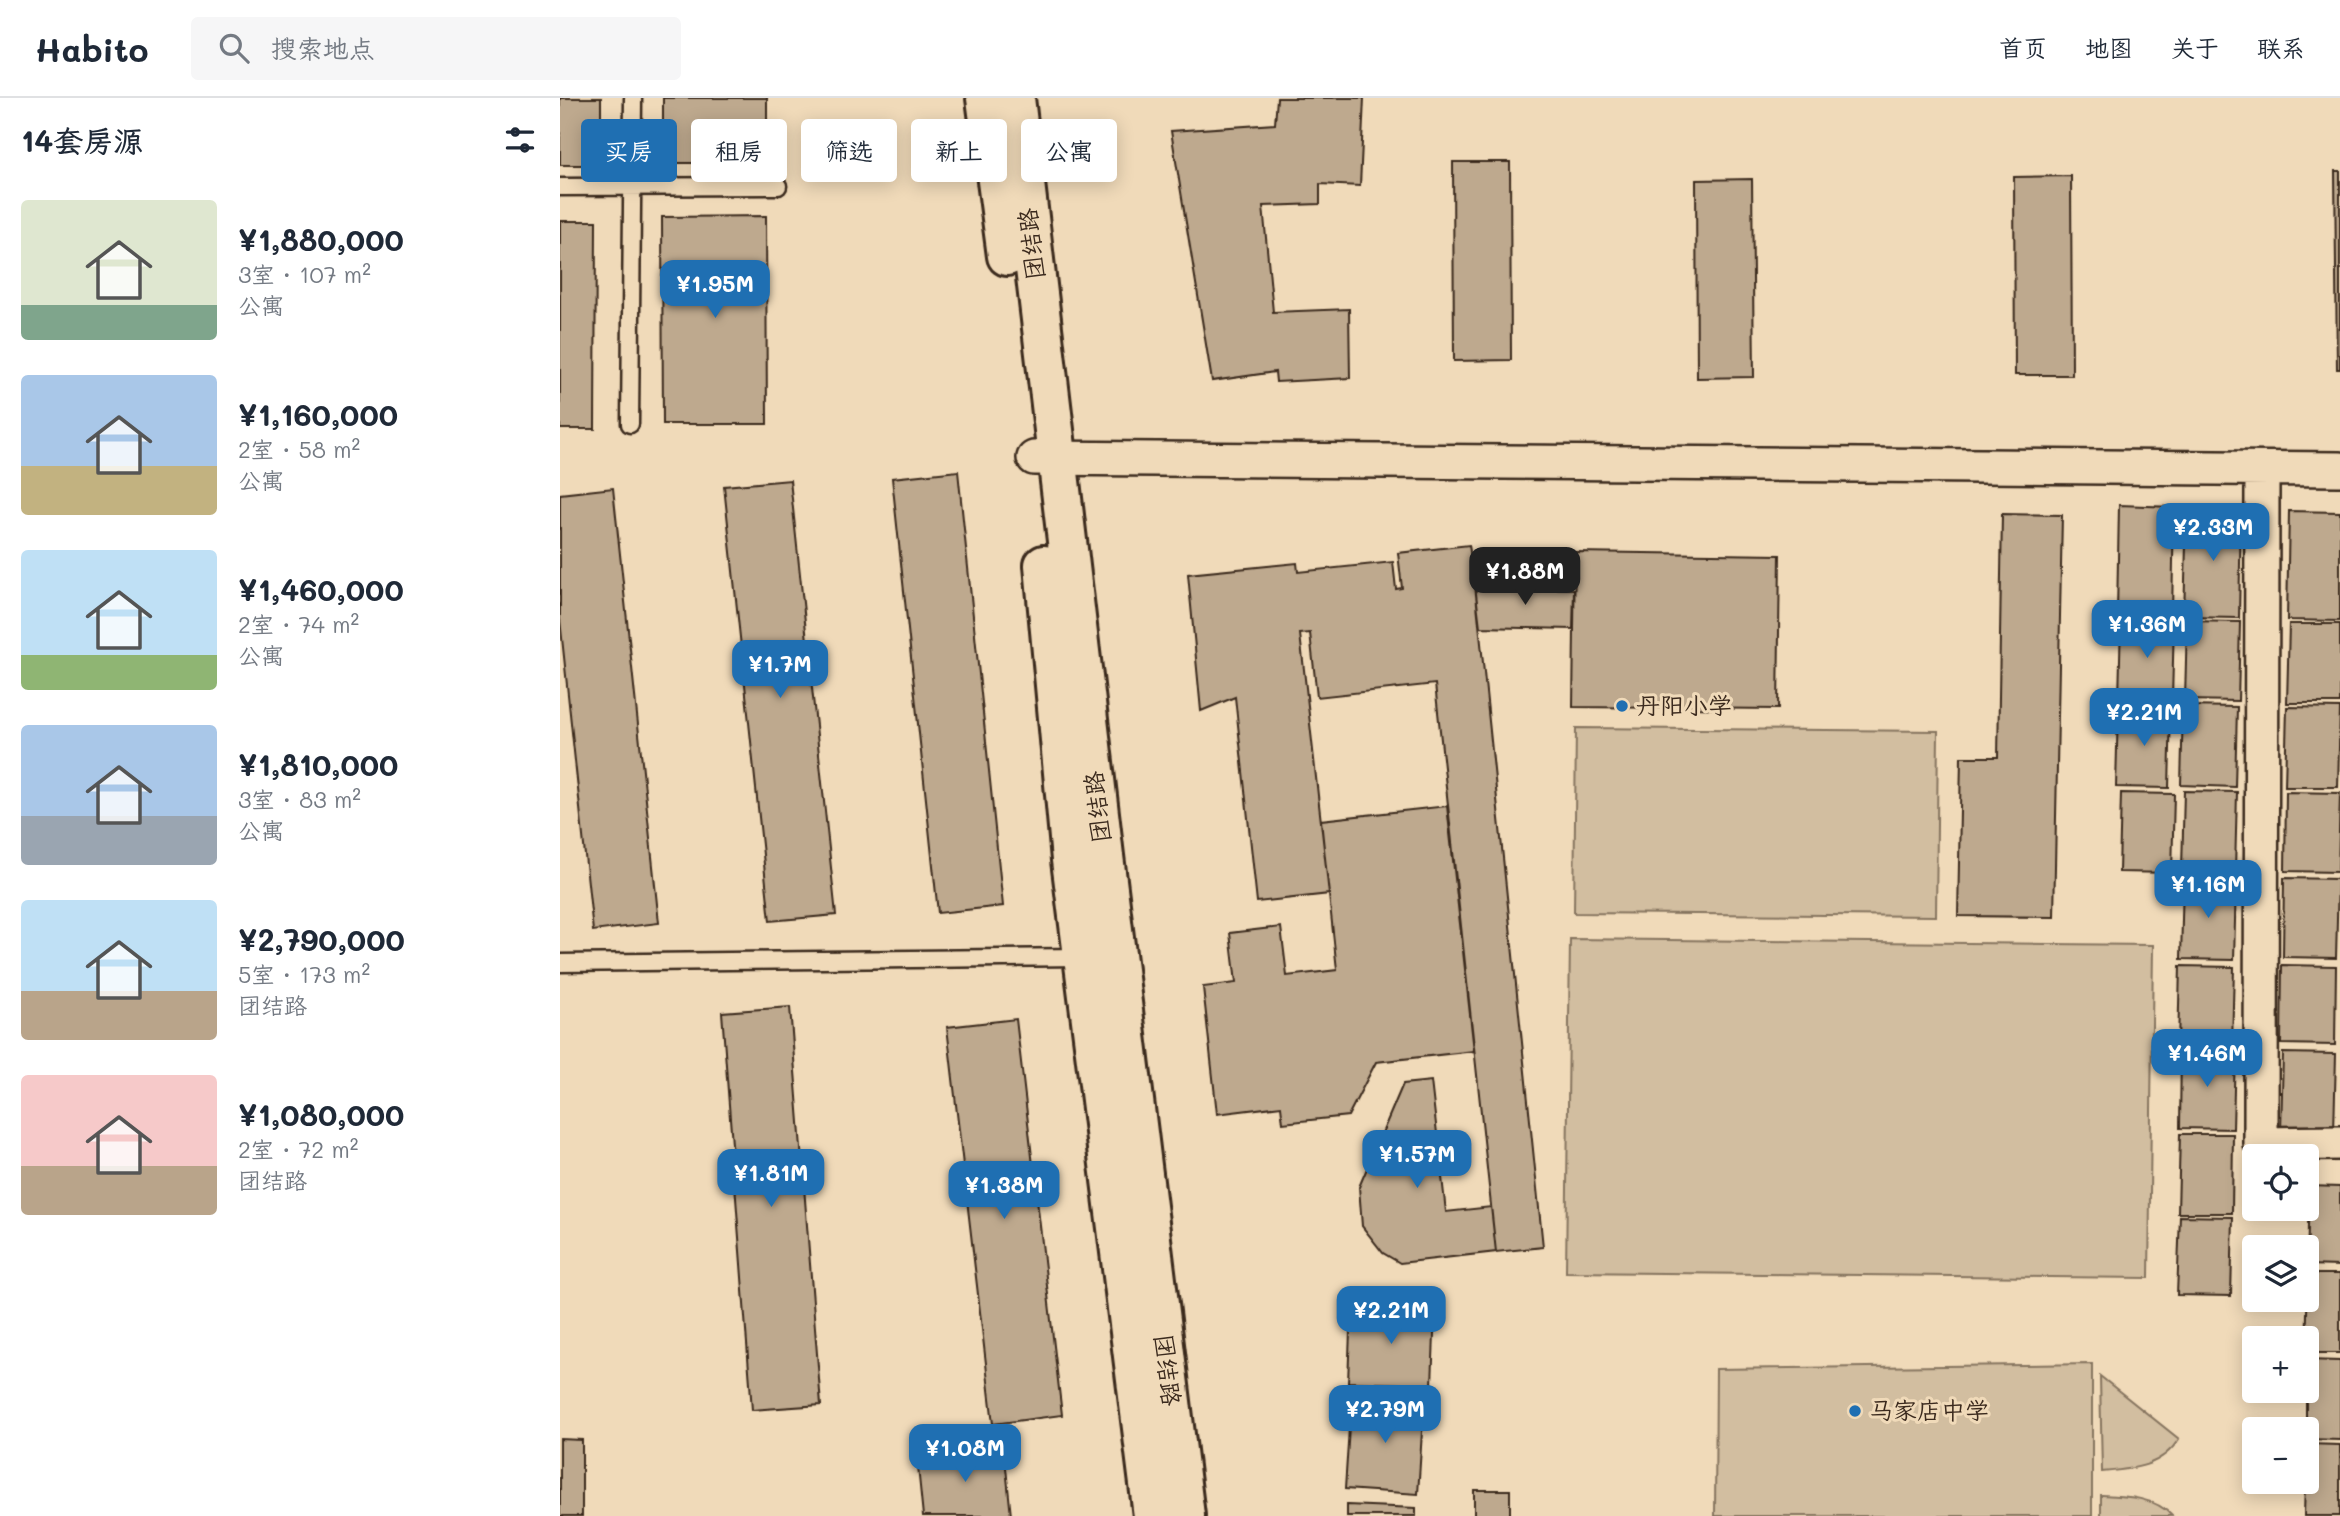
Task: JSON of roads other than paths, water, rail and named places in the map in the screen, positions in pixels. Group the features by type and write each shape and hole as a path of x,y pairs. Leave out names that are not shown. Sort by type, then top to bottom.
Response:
{"main road":[{"name":"团结路","path":"986,98 1046,458 1104,856 1185,1516"},
{"name":"团结路","path":"1015,98 1046,458 1070,846 1153,1516"}],"street":[{"path":"1046,458 2340,469"},
{"path":"2262,469 2261,1144 2340,1143"}],"lane":[{"path":"630,424 633,98"},
{"path":"560,187 778,187"},
{"path":"560,962 1083,957"}],"place":[{"name":"丹阳小学","path":"1622,706"},
{"name":"马家店中学","path":"1855,1411"}]}
